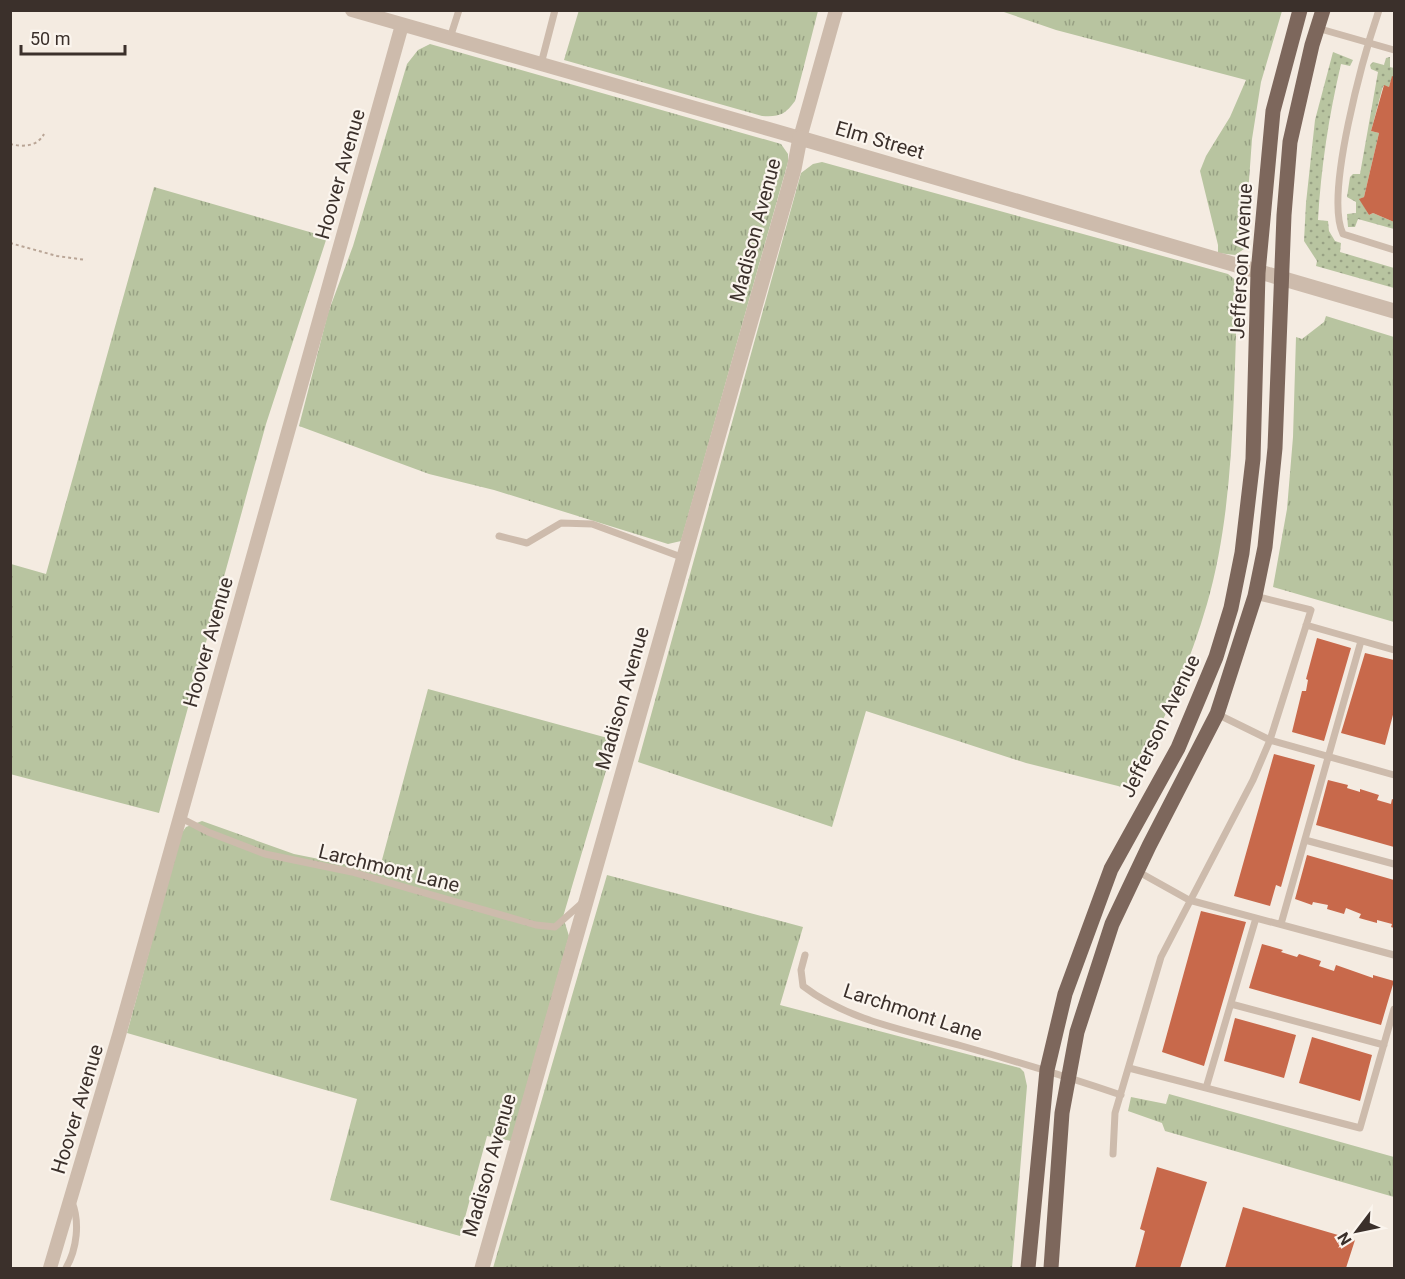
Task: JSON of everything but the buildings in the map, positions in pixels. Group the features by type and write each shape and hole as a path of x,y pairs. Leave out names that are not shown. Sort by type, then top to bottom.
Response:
{"main road":[{"name":"Jefferson Avenue","path":"1028,1269 1047,1070 1065,994 1111,869 1178,748 1216,657 1231,608 1242,553 1253,459 1258,273 1273,111 1300,10"},
{"name":"Jefferson Avenue","path":"1051,1269 1062,1113 1077,1032 1112,924 1217,714 1255,596 1265,547 1275,448 1284,215 1290,142 1323,10"},
{"path":"1217,714 1211,708 1229,644 1231,608"}],"street":[{"name":"Elm Street","path":"352,10 372,13 402,25 801,138 1258,273 1395,311"},
{"path":"801,138 836,10"},
{"name":"Hoover Avenue","path":"50,1269 402,25"},
{"name":"Madison Avenue","path":"482,1269 791,181 801,138"}],"lane":[{"path":"450,38 459,10"},
{"path":"541,64 555,10"},
{"path":"1379,10 1344,146 1337,222 1342,234 1395,249"},
{"path":"1317,28 1395,50"},
{"path":"499,536 526,543 561,523 592,524 684,558"},
{"path":"1113,1154 1115,1113 1161,957 1253,780 1270,740 1311,610 1255,596"},
{"path":"1306,625 1395,650"},
{"path":"1281,924 1361,641"},
{"path":"1217,714 1270,740 1394,772"},
{"name":"Larchmont Lane","path":"179,817 208,832 265,854 352,872 536,925 555,927 587,898"},
{"path":"1305,840 1395,864"},
{"path":"1137,871 1189,900 1395,955"},
{"path":"1206,1088 1256,918"},
{"name":"Larchmont Lane","path":"805,955 801,970 803,986 822,1000 874,1021 1047,1070"},
{"path":"1231,1004 1384,1045"},
{"path":"1128,1068 1360,1128 1395,1009"},
{"path":"1047,1070 1121,1095"},
{"path":"66,1269 78,1220 71,1199"}],"path":[{"path":"10,144 20,147 32,145 41,140 44,134"},
{"path":"10,243 86,260"}],"green space":[{"path":"579,10 818,11 795,101 785,112 762,116 564,60"},
{"path":"1001,11 1282,11 1261,82 1252,139 1244,249 1235,255 1218,253 1200,171 1206,156 1230,117 1246,80 1056,30"},
{"path":"430,44 781,144 788,154 788,162 681,541 668,544 494,490 429,474 299,426 328,313 353,246 407,64 418,50"},
{"path":"1333,52 1353,60 1350,66 1341,64 1323,161 1318,220 1328,221 1329,231 1335,241 1341,243 1340,252 1394,268 1394,288 1316,266 1317,261 1304,241 1315,120"},
{"path":"1390,57 1390,67 1394,68 1394,77 1389,87 1383,86 1371,131 1379,133 1364,197 1360,199 1369,215 1373,213 1394,222 1394,229 1358,219 1355,227 1348,227 1347,214 1356,213 1356,202 1347,197 1350,177 1353,174 1360,174 1378,72 1371,69 1370,65 1373,62 1384,65 1386,58"},
{"path":"822,162 1228,274 1238,282 1232,445 1216,566 1200,628 1182,676 1151,744 1126,788 1026,763 866,711 832,827 638,762 801,173 813,164"},
{"path":"154,187 327,237 266,424 159,813 10,774 11,564 46,574"},
{"path":"1326,316 1394,337 1394,622 1273,587 1287,509 1293,437 1296,337 1302,339 1324,322"},
{"path":"428,689 615,740 563,917 569,936 511,1141 487,1136 460,1236 330,1200 357,1099 127,1033 181,834 186,827 202,821 294,854 379,871"},
{"path":"607,875 803,927 780,1005 1020,1068 1024,1072 1027,1086 1012,1268 493,1268"},
{"path":"1169,1094 1394,1157 1394,1197 1165,1131 1162,1123 1128,1111 1131,1097 1166,1104"}]}
